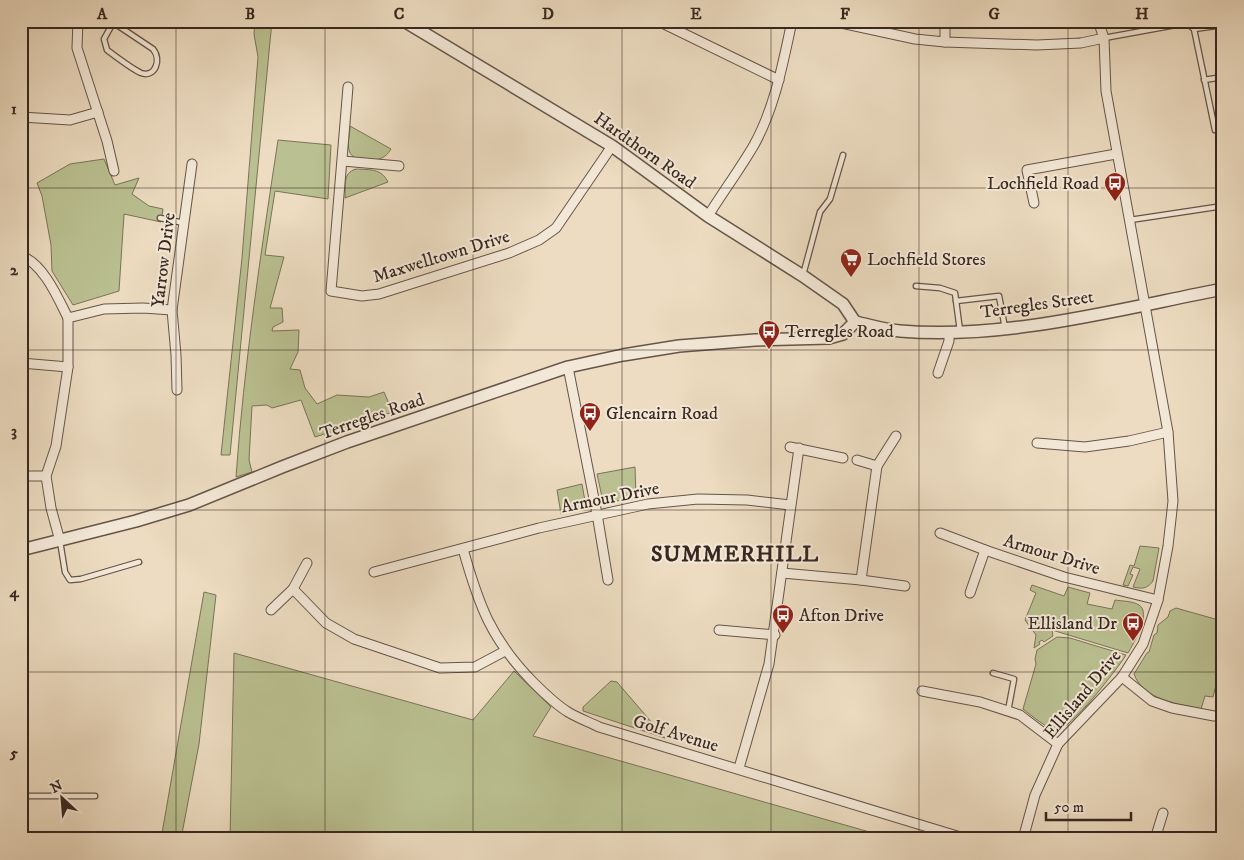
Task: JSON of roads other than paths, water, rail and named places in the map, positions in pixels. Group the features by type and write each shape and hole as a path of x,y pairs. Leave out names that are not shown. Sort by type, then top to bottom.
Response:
{"street":[{"path":"78,21 77,48 98,112 114,171"},
{"name":"Hardthorn Road","path":"404,21 612,146 708,216 803,276 843,304 855,322"},
{"path":"658,21 780,80"},
{"path":"708,216 754,144 768,114 780,80 792,21"},
{"path":"832,21 915,39 945,42 1037,45 1081,43 1104,38"},
{"path":"945,21 945,42"},
{"path":"1098,21 1104,38 1106,91 1116,154 1144,304"},
{"name":"Maxwelltown Drive","path":"348,87 332,291 362,296 379,294 459,270 509,253 538,240 556,228 612,146"},
{"path":"21,118 70,120 98,112"},
{"path":"1034,203 1027,170 1116,154"},
{"path":"343,161 399,166"},
{"name":"Yarrow Drive","path":"177,390 172,310 192,164"},
{"path":"21,256 35,263 52,287 68,318 68,367 56,446 46,476 51,508 60,541"},
{"name":"Terregles Street","path":"855,322 898,331 955,332 1032,326 1223,289"},
{"name":"Ellisland Drive","path":"1023,839 1035,794 1058,744 1122,677 1143,644 1158,600 1168,546 1173,501 1168,432 1144,304"},
{"path":"68,318 104,309 143,308 172,310"},
{"name":"Terregles Road","path":"21,550 189,506 347,442 568,367 622,355 679,346 755,340 829,338 843,334 855,322"},
{"path":"938,373 949,341 955,332"},
{"path":"21,363 68,367"},
{"path":"568,367 598,514 608,580"},
{"path":"1037,443 1085,447 1129,441 1168,432"},
{"path":"861,580 877,466 896,436"},
{"path":"739,768 770,664 790,505 794,447 843,458"},
{"path":"857,460 877,466"},
{"path":"21,476 46,476"},
{"name":"Armour Drive","path":"374,572 598,514 648,504 698,499 747,500 790,505"},
{"name":"Armour Drive","path":"940,532 985,550 1064,576 1158,600"},
{"name":"Golf Avenue","path":"463,549 476,596 505,651 549,698 569,712 599,727 739,768 967,839"},
{"path":"970,592 985,550"},
{"path":"271,610 293,589 308,563"},
{"path":"782,573 906,586"},
{"path":"293,589 326,622 354,639 440,668 475,667 505,651"},
{"path":"719,630 774,636"},
{"path":"1122,677 1152,701 1172,708 1214,716"},
{"path":"922,691 980,702 1020,715 1058,744"},
{"path":"1155,839 1163,813"}],"lane":[{"path":"114,22 153,49 157,54 158,60 153,70 147,73 140,72 107,50 104,39 114,22"},
{"path":"1104,38 1188,24 1194,30 1215,130"},
{"path":"1194,30 1223,24"},
{"path":"1204,80 1223,77"},
{"path":"803,276 820,212 830,198 843,155"},
{"path":"1128,221 1223,206"},
{"path":"160,218 184,223"},
{"path":"916,286 940,288 955,293 955,332"},
{"path":"956,301 999,296 1005,328"},
{"path":"60,541 65,572 70,580 80,579 139,562"},
{"path":"993,673 1014,679 1008,711"},
{"path":"21,796 96,796"}],"place":[{"name":"Lochfield Road","path":"1115,202"},
{"name":"Lochfield Stores","path":"851,278"},
{"name":"Terregles Road","path":"769,350"},
{"name":"Glencairn Road","path":"590,432"},
{"name":"Afton Drive","path":"783,634"},
{"name":"Ellisland Dr","path":"1133,642"}],"district":[{"name":"SUMMERHILL","path":"735,553"}]}
